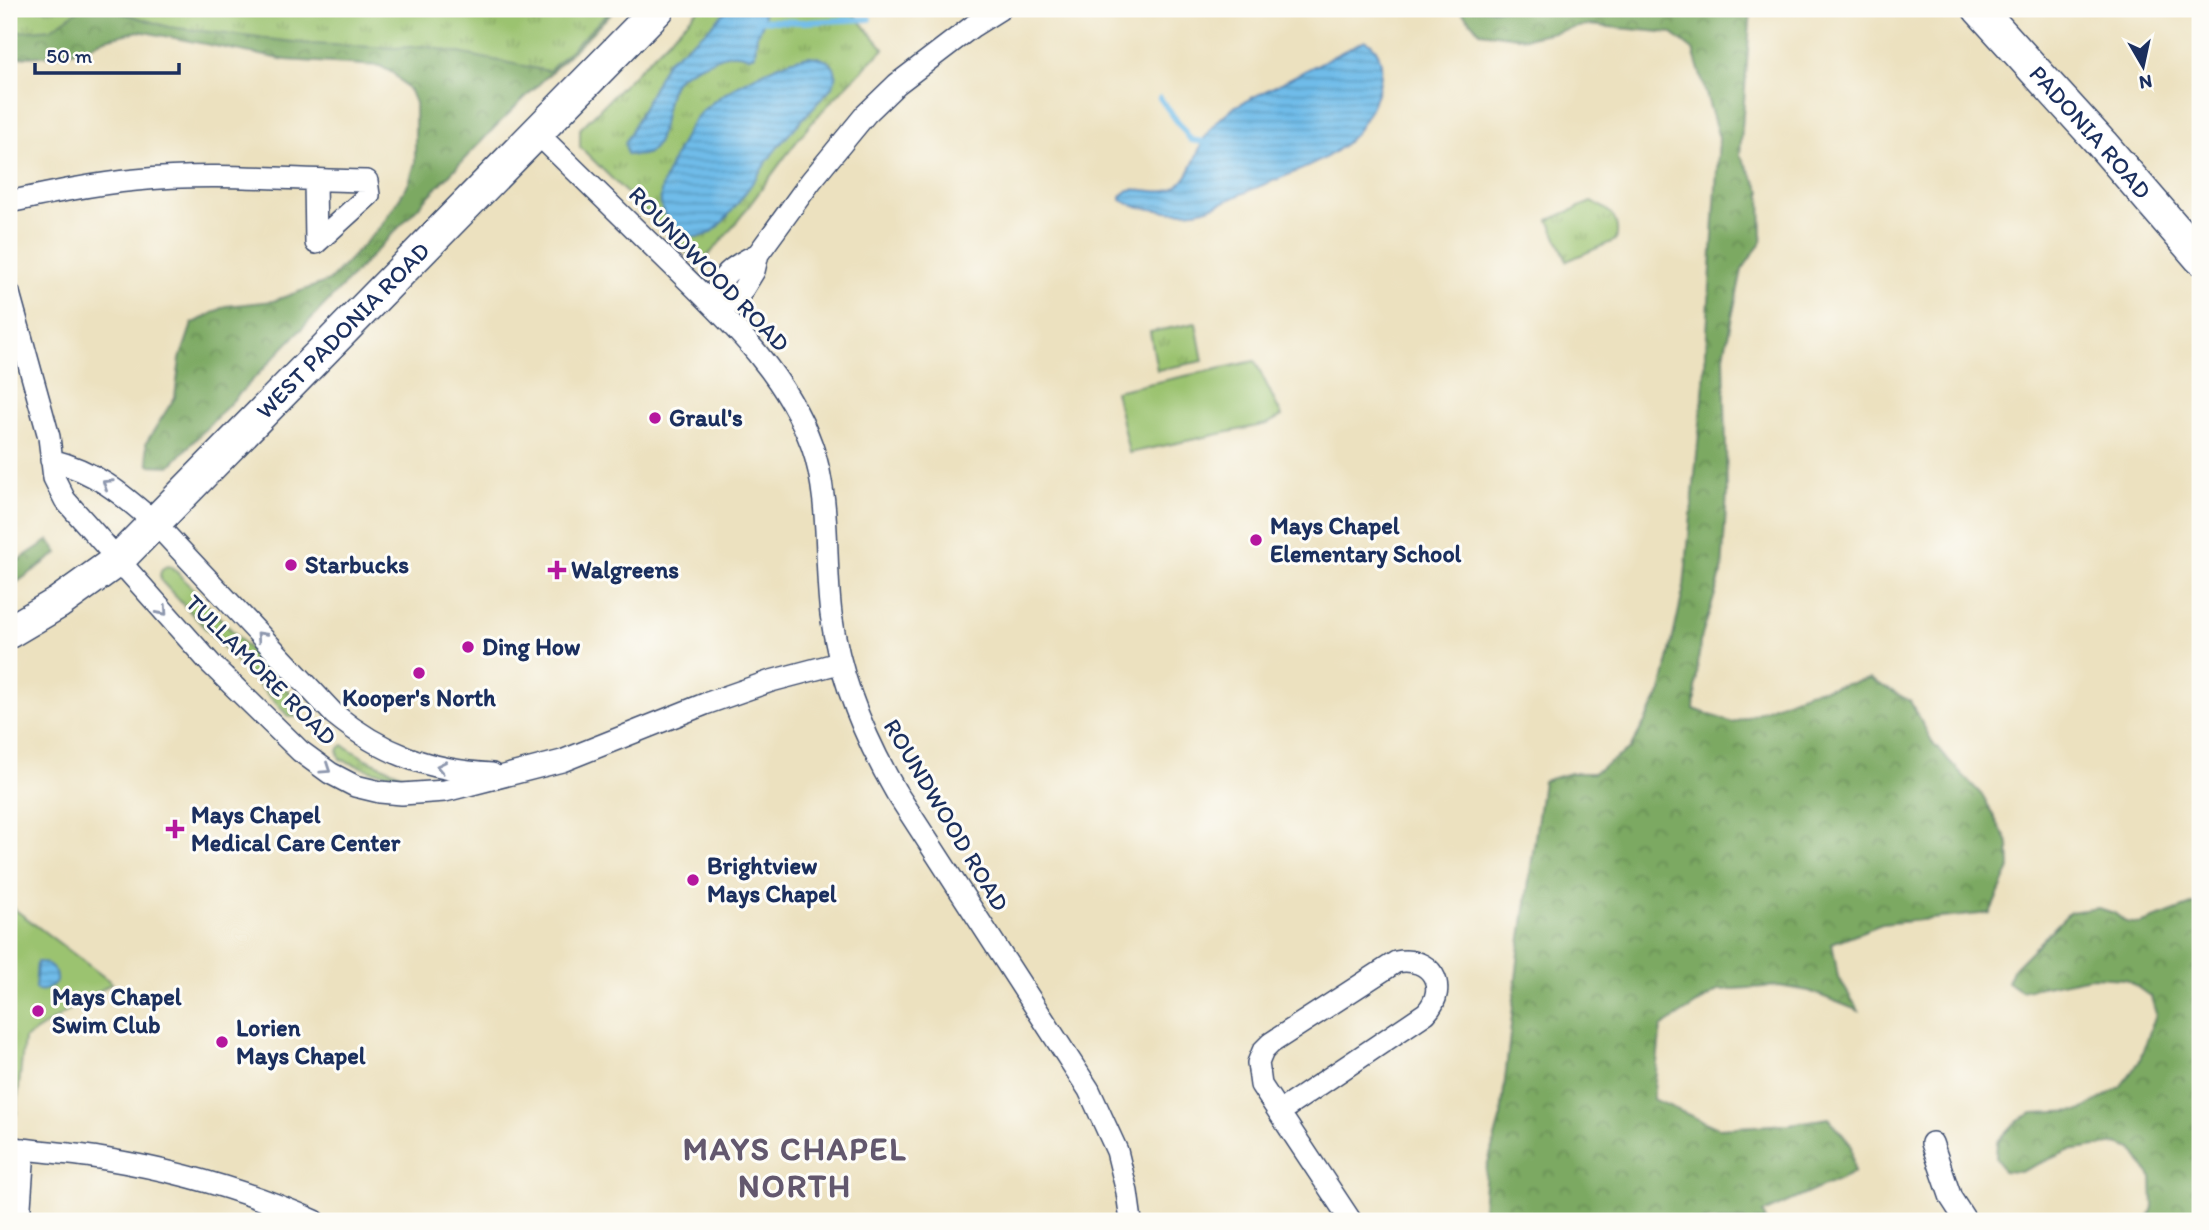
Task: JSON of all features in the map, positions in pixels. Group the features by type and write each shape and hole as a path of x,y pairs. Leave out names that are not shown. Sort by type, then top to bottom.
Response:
{"main road":[{"name":"WEST PADONIA ROAD","path":"9,632 58,603 118,560 658,9"},
{"name":"PADONIA ROAD","path":"1979,9 2102,144 2200,258"}],"street":[{"path":"713,304 716,285 737,264 758,254 811,181 866,114 897,84 973,26 1000,9"},
{"name":"ROUNDWOOD ROAD","path":"537,133 713,304 787,391 812,447 822,482 831,612 839,663 858,718 890,781 1089,1090 1117,1151 1128,1192 1131,1221"},
{"path":"9,202 84,186 138,180 315,180"},
{"name":"TULLAMORE ROAD","path":"9,293 49,438 54,478 65,500 211,664 300,751 330,773 355,786 402,794 445,791 509,775 562,761 705,704 771,681 839,663"},
{"name":"TULLAMORE ROAD","path":"51,460 75,466 96,477 122,494 155,523 334,714 358,734 377,746 410,759 473,773 509,775"},
{"path":"1279,1112 1426,1013 1436,998 1434,976 1429,968 1420,962 1396,962 1263,1051 1258,1063 1261,1085 1351,1221"},
{"path":"1932,1143 1951,1198 1966,1221"},
{"path":"19,1221 16,1148 102,1158 211,1181 316,1221"}],"green space":[{"path":"9,9 616,9 497,125 170,466 149,465 146,443 175,397 180,359 192,324 226,306 273,301 329,281 382,225 409,183 415,163 415,103 410,91 393,73 380,66 286,60 139,31 105,39 87,48 60,55 9,58"},
{"path":"9,9 80,9 51,29 9,33"},
{"path":"83,9 612,9 549,71 424,46 396,48 311,44 169,27 112,10"},
{"path":"699,9 850,9 884,49 809,126 729,232 699,265 580,147 580,129"},
{"path":"1459,9 1751,9 1740,155 1761,191 1762,241 1742,270 1724,355 1727,493 1722,572 1700,642 1694,709 1733,723 1808,692 1870,679 1910,701 1934,745 1982,795 2009,844 2010,868 1990,913 1882,924 1832,943 1838,977 1859,1011 1809,991 1779,986 1719,990 1661,1027 1653,1099 1718,1128 1789,1124 1829,1118 1851,1145 1854,1173 1763,1213 1766,1221 1482,1221 1486,1170 1501,1116 1519,952 1543,781 1570,773 1593,773 1630,749 1661,692 1684,587 1704,382 1719,138 1693,50 1671,33 1588,25 1525,38 1480,32"},
{"path":"1591,202 1612,216 1617,226 1616,240 1567,261 1549,220"},
{"path":"1196,323 1203,361 1157,370 1150,332"},
{"path":"1255,361 1282,416 1267,424 1129,453 1115,391"},
{"path":"49,540 58,553 9,588 9,566"},
{"path":"172,567 298,701 300,710 297,716 287,715 162,582 160,575 162,569"},
{"path":"343,745 366,759 405,776 372,771 340,759 339,748"},
{"path":"2200,902 2200,1221 2148,1221 2153,1207 2152,1178 2132,1149 2117,1144 2068,1151 2020,1172 2003,1171 1996,1157 1997,1142 2018,1120 2033,1113 2080,1111 2120,1087 2139,1062 2156,1014 2151,997 2126,979 2091,977 2021,991 2008,982 2014,968 2070,912 2099,908 2114,913 2126,922 2140,924"},
{"name":"Mays Chapel Swim Club","path":"9,905 112,983 24,1039 16,1114 9,1121"}],"water":[{"path":"728,9 763,10 764,21 757,35 755,54 749,57 727,55 678,78 672,88 658,141 651,151 642,155 627,154 625,143 667,61 707,30"},
{"path":"1365,40 1375,49 1380,61 1378,90 1365,120 1356,132 1327,157 1217,205 1196,211 1162,210 1121,200 1121,196 1129,190 1167,191 1175,188 1187,175 1210,130 1234,107"},
{"path":"810,56 829,62 835,70 831,88 777,148 745,194 716,229 700,237 691,236 675,227 663,211 661,190 695,119 717,100 748,80 782,64"},
{"path":"37,962 49,965 55,973 56,981 44,990 35,989"}],"waterway":[{"path":"571,9 589,11"},
{"path":"756,20 802,22 869,19"},
{"path":"1160,98 1191,140 1210,143"}],"place":[{"name":"Graul's","path":"655,418"},
{"name":"Mays Chapel Elementary School","path":"1256,540"},
{"name":"Starbucks","path":"291,565"},
{"name":"Walgreens","path":"557,570"},
{"name":"Ding How","path":"468,647"},
{"name":"Kooper's North","path":"419,673"},
{"name":"Mays Chapel Medical Care Center","path":"175,829"},
{"name":"Brightview Mays Chapel","path":"693,880"},
{"name":"Mays Chapel Swim Club","path":"38,1011"},
{"name":"Lorien Mays Chapel","path":"222,1042"}],"district":[{"name":"MAYS CHAPEL NORTH","path":"795,1168"}]}
